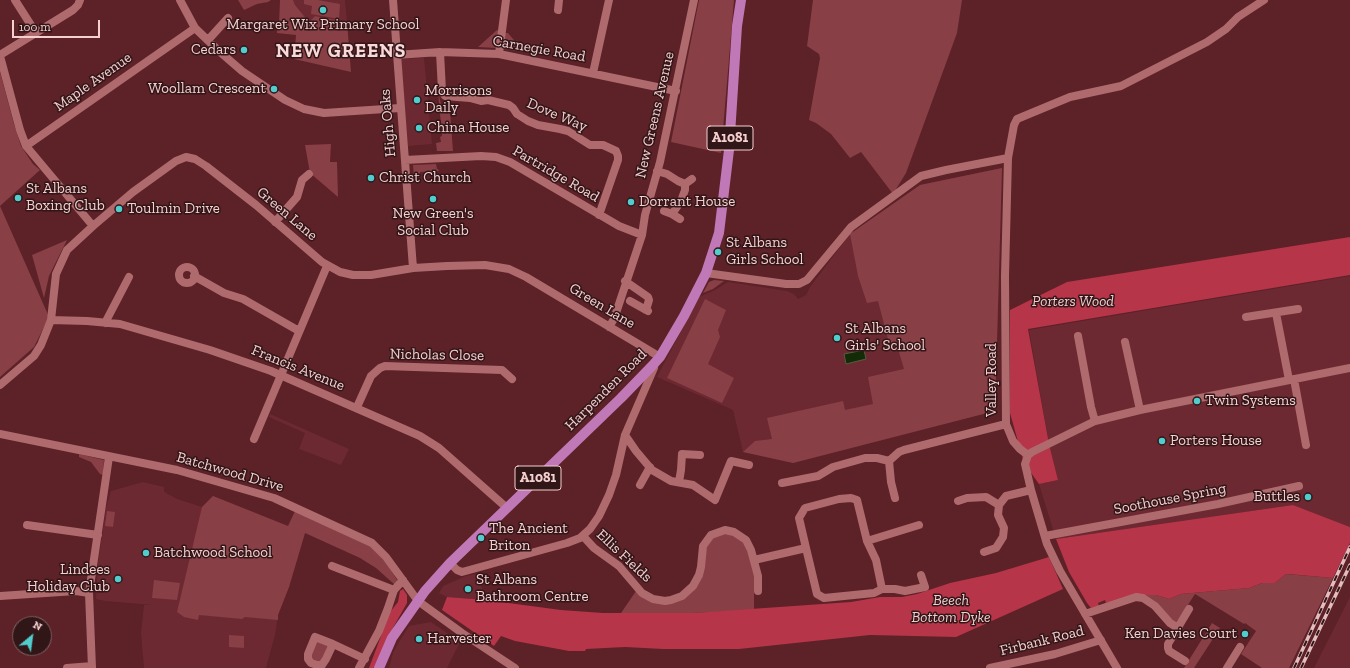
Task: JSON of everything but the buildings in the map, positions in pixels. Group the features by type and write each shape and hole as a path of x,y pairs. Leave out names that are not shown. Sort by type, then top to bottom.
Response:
{"main road":[{"name":"Harpenden Road","path":"379,668 392,638 418,601 450,563 621,398 660,357 684,316 706,273 719,233 726,183 734,62 741,0"}],"street":[{"path":"15,0 36,33"},
{"path":"80,0 78,5 73,10 0,56 20,130 26,146 93,226"},
{"path":"180,0 195,28 242,71 285,100 304,108 324,113 400,108"},
{"name":"High Oaks","path":"393,0 413,268"},
{"path":"499,54 506,0"},
{"path":"558,10 559,0"},
{"path":"593,73 609,0"},
{"name":"New Greens Avenue","path":"609,327 614,319 642,234 645,215 676,91 694,0"},
{"name":"Valley Road","path":"1028,456 1013,441 1006,424 1005,276 1008,158 1014,125 1017,119 1070,97 1121,86 1207,42 1226,29 1238,17 1264,0"},
{"path":"208,40 228,18"},
{"name":"Maple Avenue","path":"26,146 195,28"},
{"name":"Carnegie Road","path":"396,55 440,52 499,54 676,91"},
{"name":"Dove Way","path":"440,52 442,91 445,96 470,98 481,101 488,100 509,105 517,114 528,121 538,125 560,128 590,145 603,145 616,151 618,160 599,215"},
{"name":"Partridge Road","path":"405,160 481,156 496,157 510,162 619,226 642,234"},
{"name":"Green Lane","path":"0,386 34,356 41,345 51,320 56,274 67,250 133,192 176,161 186,157 195,159 206,166 327,266 340,272 353,275 371,275 413,268 485,265 509,269 526,277 660,357"},
{"path":"706,273 786,284 799,284 807,280 850,227 921,176 1008,158"},
{"path":"657,171 667,174 678,181 689,182 681,201 668,212 680,220"},
{"path":"275,222 297,197 297,186 309,174"},
{"path":"254,439 327,266"},
{"path":"194,276 224,293 243,299 299,331"},
{"path":"105,323 129,277"},
{"path":"626,281 648,297 647,312"},
{"path":"630,301 647,312"},
{"path":"647,312 653,302"},
{"path":"1246,317 1298,309"},
{"path":"1276,313 1297,395 1306,445"},
{"name":"Francis Avenue","path":"51,320 120,324 210,350 281,375 420,436 439,448 507,508"},
{"path":"1078,336 1091,408 1095,421"},
{"path":"1125,342 1140,410"},
{"name":"Nicholas Close","path":"357,408 371,376 380,368 385,366 502,370 512,379"},
{"path":"450,563 457,570 462,572 567,543 583,536 595,523 605,505 616,475 625,435 654,368"},
{"path":"1117,668 1060,571 1047,544 1030,490 1025,464 1028,456 1032,452 1095,421 1140,410 1350,368"},
{"path":"889,461 899,452 904,450 1006,424"},
{"name":"Batchwood Drive","path":"0,434 177,470 274,498 372,543 386,557 418,601 513,668"},
{"path":"625,435 650,467 671,481 693,485 714,500 727,460 749,466"},
{"path":"679,482 682,454 700,455"},
{"path":"67,668 92,667 89,593 110,457"},
{"path":"782,483 818,476 833,467 865,458 870,457 889,461"},
{"path":"889,461 891,482 895,498"},
{"path":"640,485 650,467"},
{"name":"Soothouse Spring","path":"1045,536 1218,504 1299,486"},
{"path":"984,552 996,548 1003,537 1004,528 998,515 999,505 1006,496 1030,490"},
{"path":"882,589 876,560 867,541 857,500 851,498 839,499 805,508 799,518 817,594 824,598 874,593 882,589 905,591 925,587 921,575"},
{"path":"958,501 967,498 986,498 999,505"},
{"path":"27,525 98,535"},
{"path":"867,541 919,525"},
{"name":"Ellis Fields","path":"583,536 594,548 619,566 642,593 648,597 659,600 671,600 682,596 689,591 699,575 703,546 708,538 715,532 725,530 738,534 746,540 751,550 758,576 758,590"},
{"path":"754,560 806,548"},
{"path":"332,566 394,590"},
{"path":"359,668 365,659 388,608 394,590 403,580"},
{"path":"0,596 76,591 89,593"},
{"path":"1085,614 1136,597 1143,598 1154,606 1170,623 1178,628"},
{"path":"1185,661 1169,651 1168,644 1189,609"},
{"name":"Firbank Road","path":"990,668 1055,654 1101,640"},
{"path":"332,644 365,659"},
{"path":"1227,668 1240,647"}],"shaded area":[{"name":"Margaret Wix Primary School","path":"238,0 271,0 244,10"},
{"path":"280,0 293,0 295,5 309,22 315,16 347,22 351,72 294,59 296,35 277,33"},
{"name":"Margaret Wix Primary School","path":"293,0 345,0 347,22 315,16 309,22 295,5"},
{"path":"304,0 318,0 340,4 339,19 311,14 312,6 304,4"},
{"path":"699,0 734,0 721,153 671,142"},
{"path":"813,0 962,0 957,33 906,173 893,194 861,152 850,158 831,134 816,123 809,120 820,58 819,54 807,46"},
{"path":"497,30 500,31 496,48 478,47"},
{"path":"504,33 508,33 524,52 504,49"},
{"path":"424,58 432,144 408,146 401,59"},
{"path":"0,72 21,146 33,164 40,170 0,206"},
{"path":"438,92 441,104 445,104 445,111 450,111 453,151 437,151 436,143 441,142 440,137 442,136"},
{"path":"331,144 330,162 337,162 338,197 310,173 305,145"},
{"path":"436,164 439,171 420,172 420,177 414,178 413,165"},
{"name":"St Albans Girls' School","path":"1002,168 995,411 793,463 743,452 733,410 657,377 699,297 728,282 787,291 794,294 798,299 806,295 810,287 850,234 920,185"},
{"path":"1002,168 995,411 793,463 743,452 755,441 772,439 767,418 843,401 845,410 873,404 868,377 904,369 896,342 889,343 878,301 867,303 858,276 850,234 920,185"},
{"path":"0,206 49,317 34,347 0,377"},
{"path":"67,240 49,276 44,298 32,255"},
{"path":"1350,276 1350,527 1293,505 1056,539 1039,484 1058,480 1049,444 1029,330"},
{"path":"714,280 724,281 713,289 703,293 709,282"},
{"path":"705,299 726,310 718,330 720,337 708,364 734,378 722,403 667,378"},
{"path":"864,350 866,359 846,364 844,354"},
{"path":"270,414 349,449 341,465 299,449 305,433 269,417"},
{"path":"79,454 104,460 103,475 100,474 91,462 79,457"},
{"path":"143,482 164,487 164,491 166,493 177,499 202,507 213,496 305,533 289,587 278,615 275,635 266,668 144,668 141,633 144,605 153,605 96,599 98,563 106,508 111,491"},
{"path":"213,496 288,526 295,511 372,547 388,565 397,580 397,583 395,585 376,568 360,558 305,533 289,587 278,615 278,620 245,617 242,619 199,615 198,620 184,617 177,612 202,507"},
{"path":"107,511 115,512 113,527 105,526"},
{"path":"727,532 741,539 749,550 756,583 754,593 754,610 693,613 621,613 636,591 652,601 691,592 705,550 714,536"},
{"path":"477,574 486,600 447,597 439,593 443,586 466,576"},
{"path":"1286,574 1333,578 1289,668 1262,668 1241,654 1256,631 1195,594 1176,623 1170,620 1144,595 1156,595 1169,599 1181,594 1249,588 1262,583 1275,583"},
{"path":"154,580 180,583 177,600 152,598"},
{"path":"1350,597 1350,668 1314,668"},
{"path":"431,622 460,642 447,668 389,668 393,653 409,626"},
{"path":"1212,623 1220,628 1194,668 1184,668"},
{"path":"229,635 244,636 244,648 229,647"},
{"path":"316,641 329,646 320,662 312,661 310,653"}],"green space":[{"name":"Porters Wood","path":"1350,237 1350,275 1028,329 1049,444 1058,480 1039,484 1024,463 1010,413 1010,310 1067,282"},
{"path":"1293,505 1350,527 1350,543 1333,578 1286,574 1275,583 1262,583 1249,588 1181,594 1169,599 1156,595 1144,595 1106,603 1105,600 1098,603 1099,606 1091,608 1069,572 1056,539"},
{"name":"Beech Bottom Dyke","path":"1049,557 1063,589 956,637 870,635 739,649 663,649 625,647 569,651 515,641 501,636 494,646 442,610 447,597 486,600 561,610 603,613 693,613 851,602 880,597 902,597 917,594 950,583 996,573"},
{"path":"403,589 407,595 407,603 374,668 369,668 390,612 398,602 400,591"}],"railway":[{"path":"1294,668 1350,547"},
{"path":"1301,668 1350,565"}],"place":[{"name":"Margaret Wix Primary School","path":"323,10"},
{"name":"Cedars","path":"244,50"},
{"name":"Woollam Crescent","path":"274,89"},
{"name":"Morrisons Daily","path":"417,100"},
{"name":"China House","path":"419,128"},
{"name":"Christ Church","path":"371,178"},
{"name":"St Albans Boxing Club","path":"18,198"},
{"name":"New Green's Social Club","path":"433,199"},
{"name":"Dorrant House","path":"631,202"},
{"name":"Toulmin Drive","path":"119,209"},
{"name":"St Albans Girls School","path":"718,252"},
{"name":"St Albans Girls' School","path":"837,338"},
{"name":"Twin Systems","path":"1197,401"},
{"name":"Porters House","path":"1162,441"},
{"name":"Buttles","path":"1308,497"},
{"name":"The Ancient Briton","path":"481,538"},
{"name":"Batchwood School","path":"146,553"},
{"name":"Lindees Holiday Club","path":"118,579"},
{"name":"St Albans Bathroom Centre","path":"468,589"},
{"name":"Ken Davies Court","path":"1245,634"},
{"name":"Harvester","path":"419,639"}],"district":[{"name":"NEW GREENS","path":"341,52"}]}
